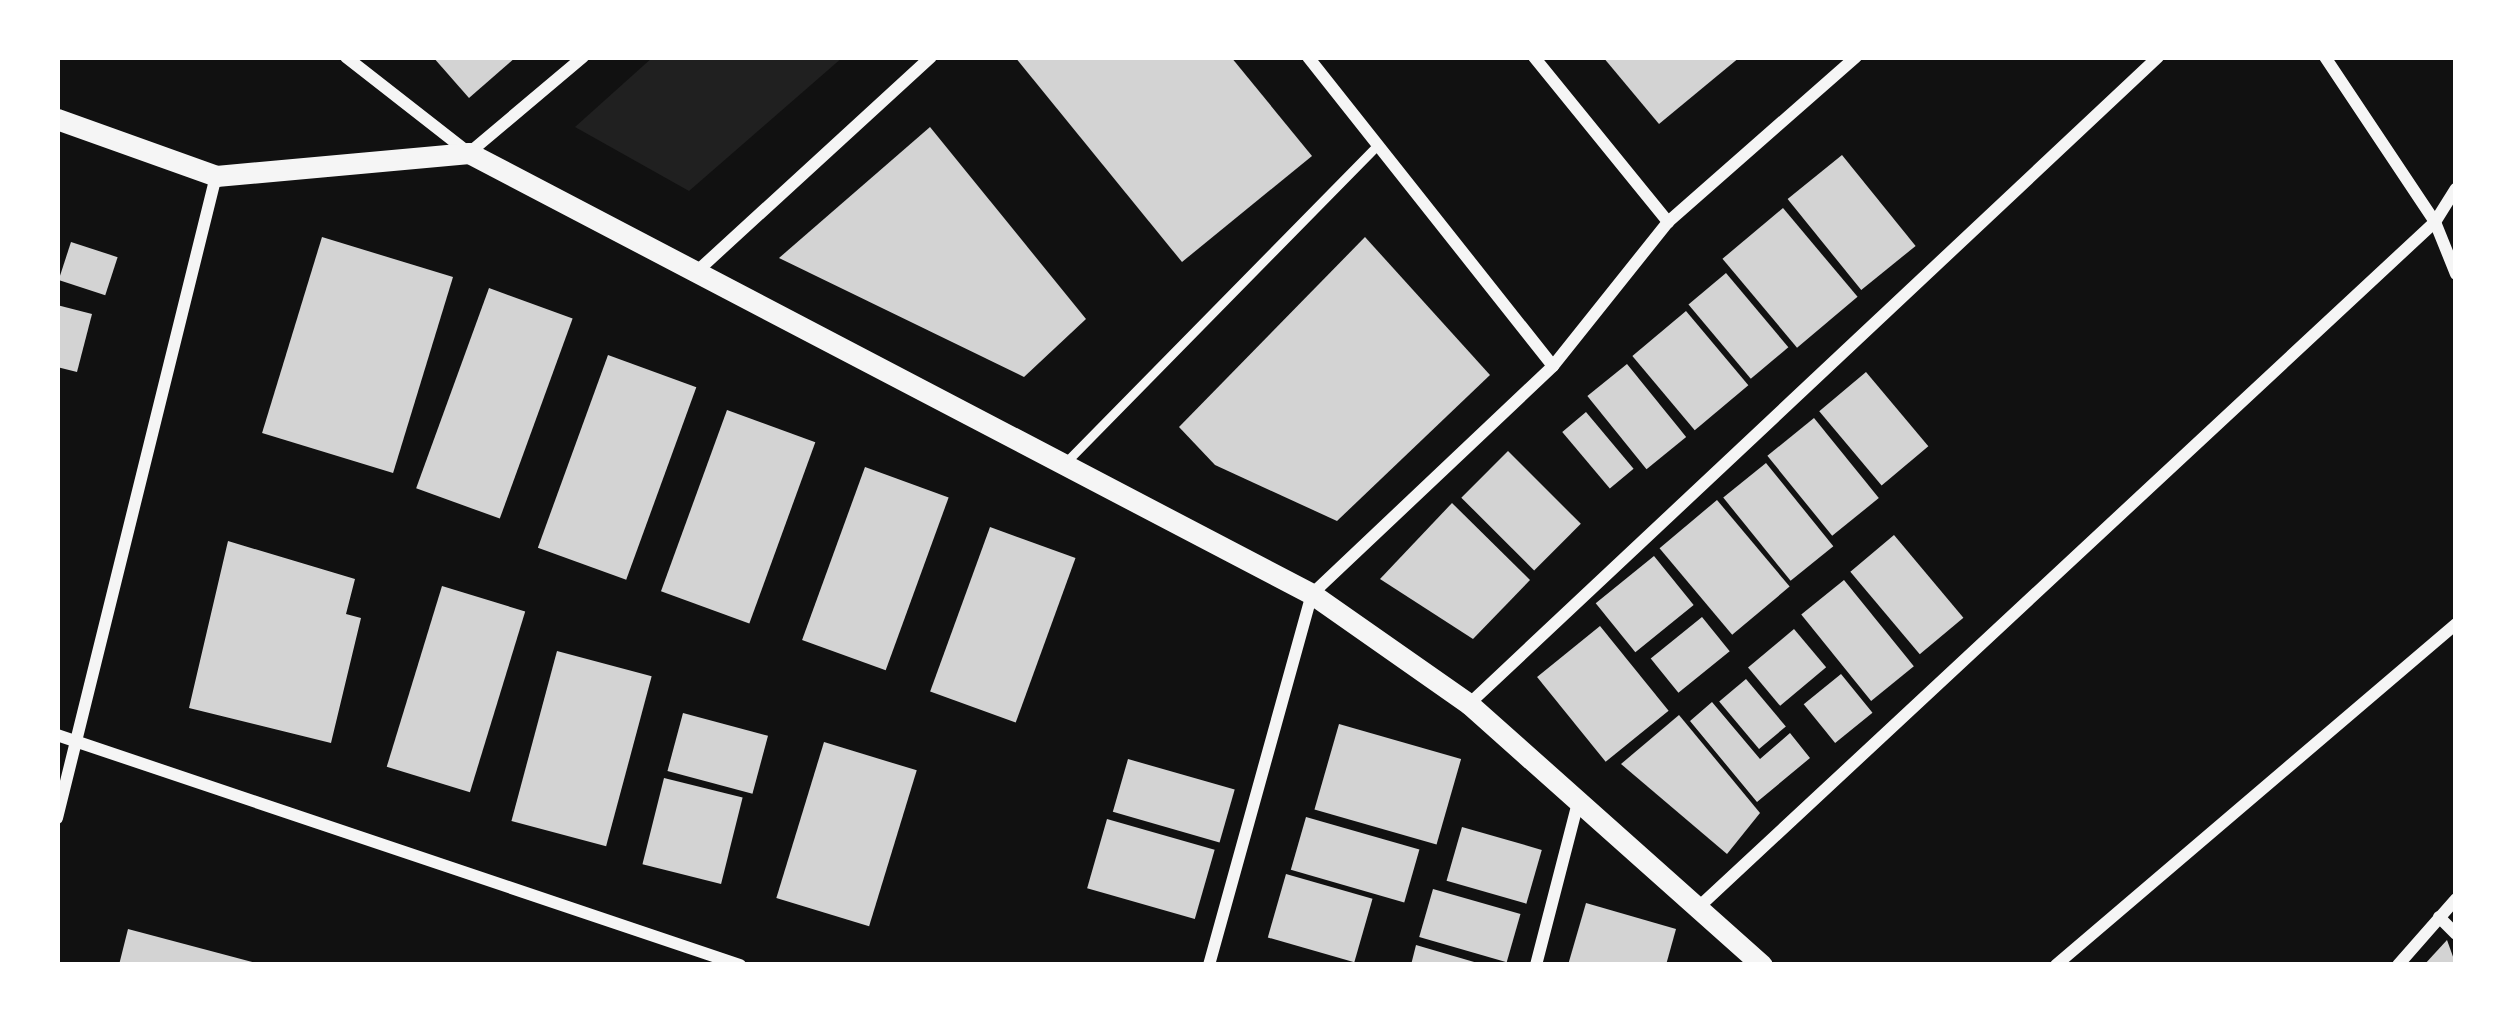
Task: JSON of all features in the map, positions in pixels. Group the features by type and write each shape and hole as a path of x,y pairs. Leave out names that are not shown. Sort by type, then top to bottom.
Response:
{"street":[{"path":"346,57 469,152 692,276 1312,594 1469,704 1702,904 1762,965"},
{"path":"57,119 216,176 469,152 583,57"},
{"path":"692,276 931,57"},
{"path":"1308,57 1553,366"},
{"path":"1534,57 1668,222"},
{"path":"1209,965 1312,594 1553,366 1668,222 1856,57"},
{"path":"1469,704 2158,57"},
{"path":"2325,57 2435,222 2456,274"},
{"path":"57,818 216,176"},
{"path":"1702,904 2435,222 2456,189"},
{"path":"2056,965 2454,630"},
{"path":"57,735 740,965"},
{"path":"1535,965 1579,803"},
{"path":"2398,965 2456,899"},
{"path":"2439,917 2456,934"}],"lane":[{"path":"1062,466 1378,145"}],"shaded area":[{"path":"653,57 843,57 689,191 575,127"}],"building":[{"path":"433,57 516,57 469,98"},
{"path":"1015,57 1231,57 1312,156 1182,262"},
{"path":"1603,57 1740,57 1659,124"},
{"path":"930,127 1086,319 1024,377 779,258"},
{"path":"1842,155 1916,246 1861,290 1788,199"},
{"path":"1783,208 1858,297 1797,348 1722,259"},
{"path":"322,237 453,277 393,473 262,433"},
{"path":"1365,237 1490,375 1337,521 1215,465 1179,427"},
{"path":"71,242 118,257 105,295 59,280"},
{"path":"1726,273 1788,347 1751,379 1688,304"},
{"path":"489,288 573,318 500,519 416,488"},
{"path":"57,305 92,314 77,372 57,367"},
{"path":"1686,311 1748,385 1695,430 1632,356"},
{"path":"608,355 696,387 626,580 538,548"},
{"path":"1627,364 1686,437 1647,469 1587,396"},
{"path":"1866,372 1928,446 1882,486 1819,411"},
{"path":"727,410 815,442 749,624 661,591"},
{"path":"1586,412 1634,469 1610,489 1562,432"},
{"path":"1814,418 1879,498 1832,536 1767,456"},
{"path":"1508,451 1581,524 1534,571 1461,498"},
{"path":"1766,463 1833,546 1791,581 1723,498"},
{"path":"865,467 949,497 886,670 802,640"},
{"path":"1717,500 1790,587 1732,635 1660,548"},
{"path":"1452,503 1530,580 1473,639 1380,579"},
{"path":"990,527 1076,558 1016,723 930,691"},
{"path":"1894,535 1963,618 1920,654 1850,572"},
{"path":"228,541 355,579 346,614 361,618 331,743 189,708"},
{"path":"1654,556 1694,605 1635,652 1596,603"},
{"path":"1844,580 1914,666 1871,701 1801,615"},
{"path":"442,586 525,611 470,792 387,767"},
{"path":"1702,617 1730,651 1678,693 1651,659"},
{"path":"1600,626 1669,711 1606,762 1537,677"},
{"path":"1794,629 1826,667 1780,706 1748,668"},
{"path":"557,651 652,676 606,846 511,821"},
{"path":"1841,674 1872,713 1835,743 1804,704"},
{"path":"1746,679 1786,726 1759,749 1719,701"},
{"path":"1712,702 1760,759 1790,733 1810,758 1757,802 1690,721"},
{"path":"683,713 768,736 752,794 667,771"},
{"path":"1679,715 1760,813 1727,854 1621,764"},
{"path":"1339,724 1461,759 1437,845 1314,810"},
{"path":"824,742 917,770 869,926 776,898"},
{"path":"1128,759 1235,790 1220,842 1113,812"},
{"path":"664,778 743,798 721,884 642,864"},
{"path":"1306,817 1419,850 1404,902 1291,870"},
{"path":"1107,819 1215,850 1195,919 1087,888"},
{"path":"1462,827 1542,850 1526,904 1447,881"},
{"path":"1286,874 1373,899 1354,962 1268,937"},
{"path":"1433,889 1520,914 1507,962 1419,937"},
{"path":"1586,903 1676,929 1666,965 1568,965"},
{"path":"128,929 260,964 260,965 119,965"},
{"path":"2447,940 2456,965 2424,965"},
{"path":"1416,945 1481,964 1481,965 1411,965"}]}
